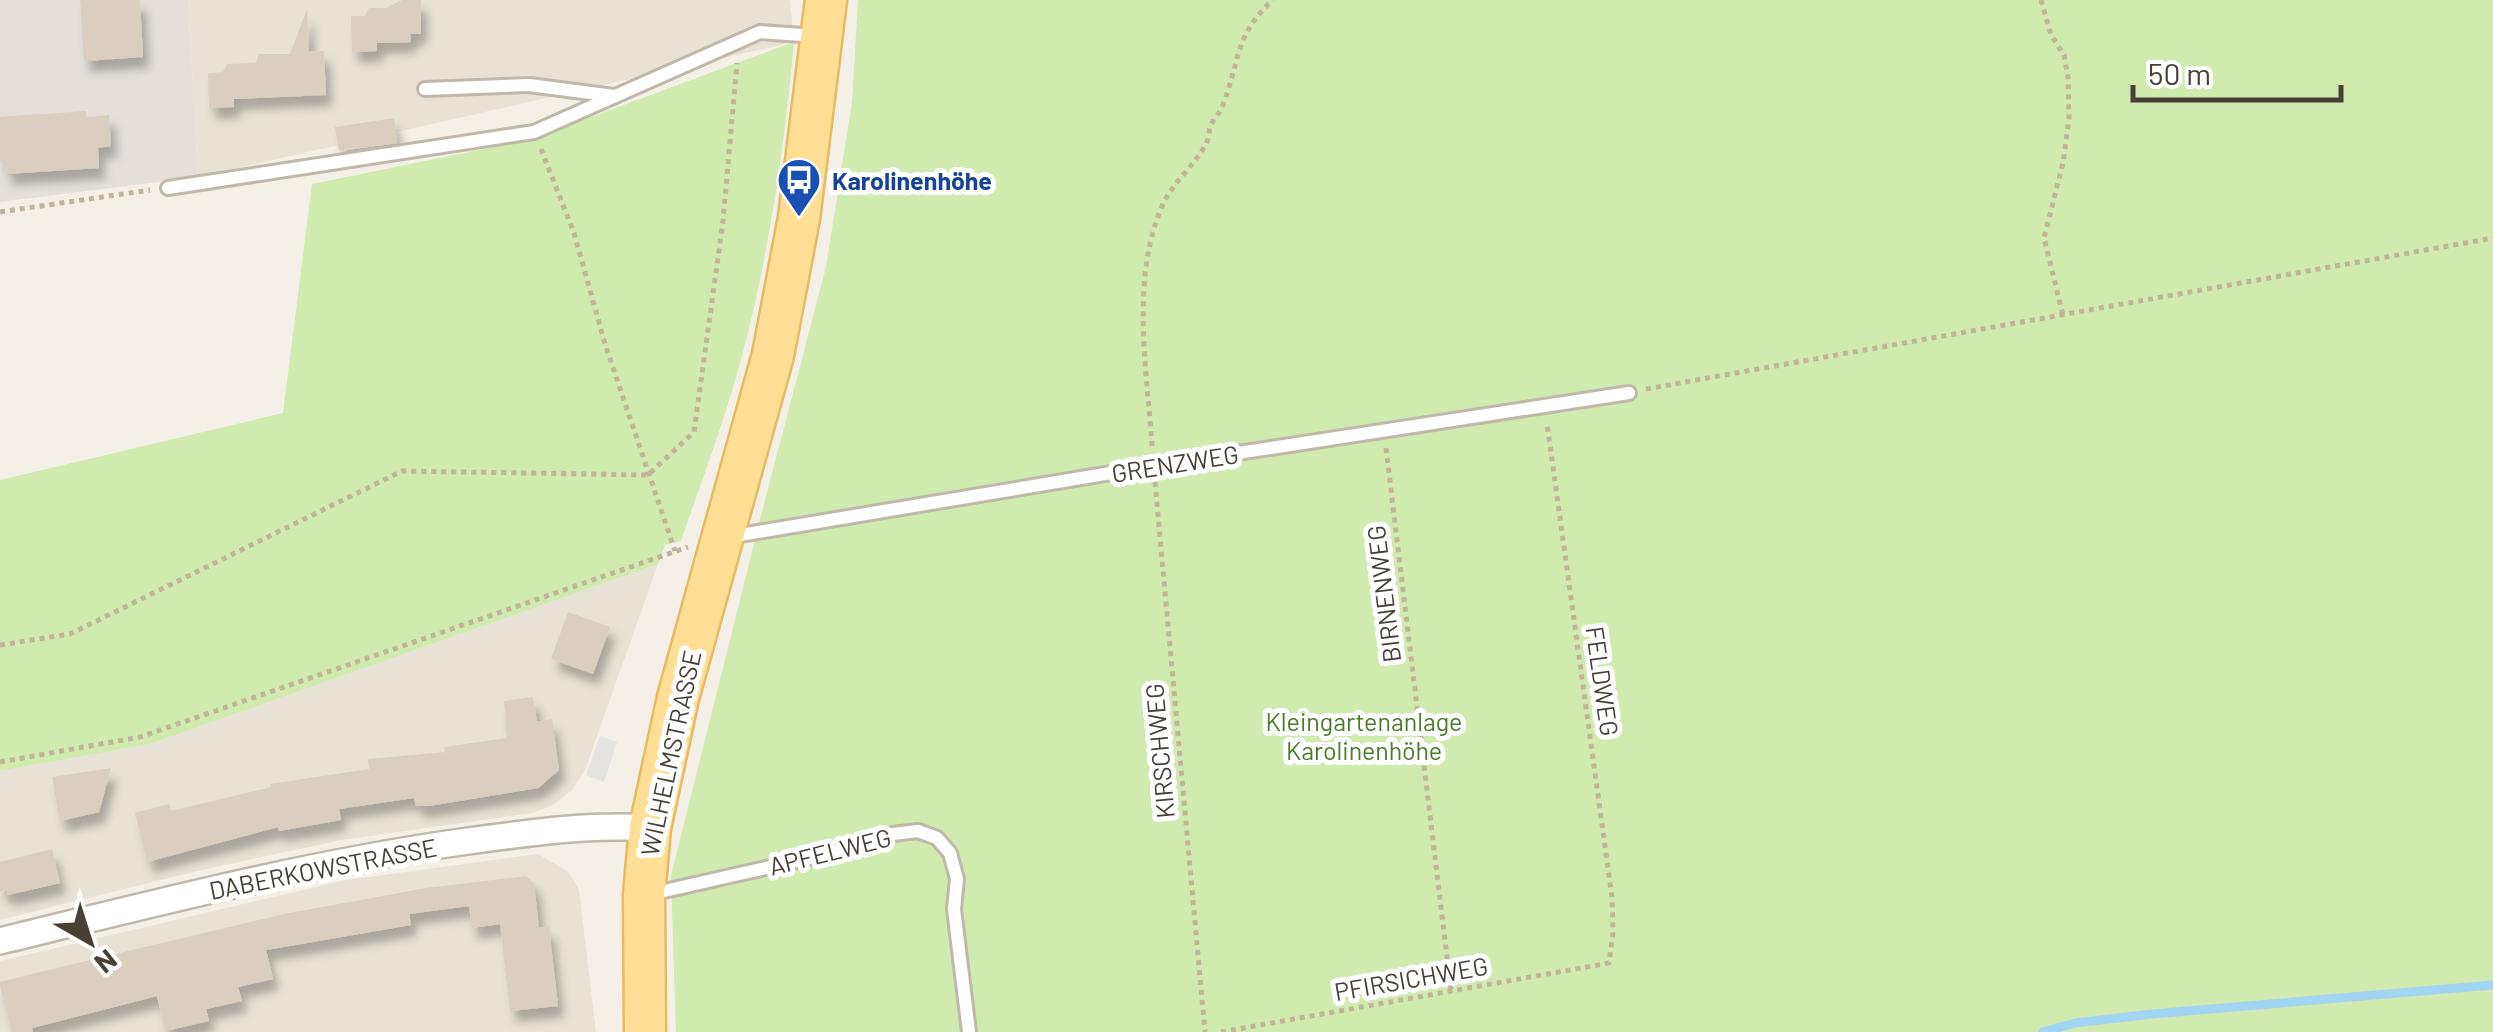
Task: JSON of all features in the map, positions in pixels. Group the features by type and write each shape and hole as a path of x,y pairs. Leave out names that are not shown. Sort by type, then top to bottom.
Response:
{"main road":[{"name":"WILHELMSTRASSE","path":"645,1032 644,895 650,828 706,542 773,355 798,218 825,18"}],"street":[{"name":"DABERKOWSTRASSE","path":"0,941 200,891 361,857 599,825 650,828"}],"lane":[{"path":"168,188 534,132 760,32 825,18"},
{"path":"425,89 529,85 616,96"},
{"name":"GRENZWEG","path":"706,542 1153,466 1629,392"},
{"name":"APFELWEG","path":"644,895 854,848 893,834 918,832 937,838 950,853 956,878 954,909 968,1032"}],"path":[{"name":"KIRSCHWEG","path":"1206,1032 1153,466 1144,321 1149,254 1162,207 1206,142 1222,108 1240,42 1256,16 1273,0"},
{"path":"2040,0 2050,36 2064,55 2068,77 2065,148 2044,238 2063,315"},
{"path":"0,644 70,634 402,471 648,475 694,432 739,70 733,46"},
{"path":"534,132 574,233 605,344 676,551"},
{"path":"0,212 168,188"},
{"path":"1629,392 2493,238"},
{"name":"FELDWEG","path":"1545,406 1612,898 1609,963"},
{"name":"BIRNENWEG","path":"1384,430 1451,991"},
{"path":"0,762 140,736 706,542"},
{"name":"PFIRSICHWEG","path":"1221,1032 1609,963"}],"shaded area":[{"path":"0,0 188,0 198,177 0,202"},
{"path":"188,0 790,0 794,42 198,177"},
{"path":"658,564 585,770 571,791 553,805 532,813 342,840 0,920 0,771 150,744"},
{"path":"600,736 617,742 604,782 586,775"},
{"path":"538,854 569,872 579,890 596,1032 0,1032 0,961 346,880"}],"green space":[{"name":"Kleingartenanlage Karolinenhöhe","path":"858,0 2493,0 2493,1032 676,1032 671,875 755,540 1307,444 758,527 826,267 852,102"},
{"path":"794,42 776,190 747,337 681,541 665,545 658,564 150,744 0,771 0,480 283,413 312,184 529,140"}],"building":[{"path":"80,0 140,0 143,57 84,61"},
{"path":"402,0 421,0 421,34 410,34 411,42 377,43 377,51 352,52 351,16 365,16 369,8 386,8"},
{"path":"307,9 309,51 324,51 326,95 234,99 234,107 209,108 208,73 223,72 227,64 256,63 259,54 290,54"},
{"path":"86,111 86,117 109,115 111,146 98,148 99,168 6,174 5,161 0,161 0,117"},
{"path":"394,118 397,143 339,151 335,127"},
{"path":"568,612 610,627 593,674 551,659"},
{"path":"533,697 537,722 552,719 559,770 538,788 429,806 416,806 414,798 339,809 341,820 279,831 278,827 147,862 135,813 169,804 171,811 271,787 270,784 369,769 368,759 445,752 444,747 507,738 504,701"},
{"path":"111,768 99,812 60,821 52,777"},
{"path":"52,849 60,883 8,895 7,890 0,892 0,862"},
{"path":"526,876 534,883 539,928 549,927 558,1006 510,1011 500,924 472,928 469,906 409,914 411,925 266,950 273,979 238,987 242,1001 206,1009 209,1021 170,1030 165,1029 157,996 32,1028 33,1032 12,1032 0,986 0,982 284,914 426,888"}],"waterway":[{"path":"2043,1032 2075,1023 2152,1014 2493,985"}],"place":[{"name":"Karolinenhöhe","path":"799,218"}]}
